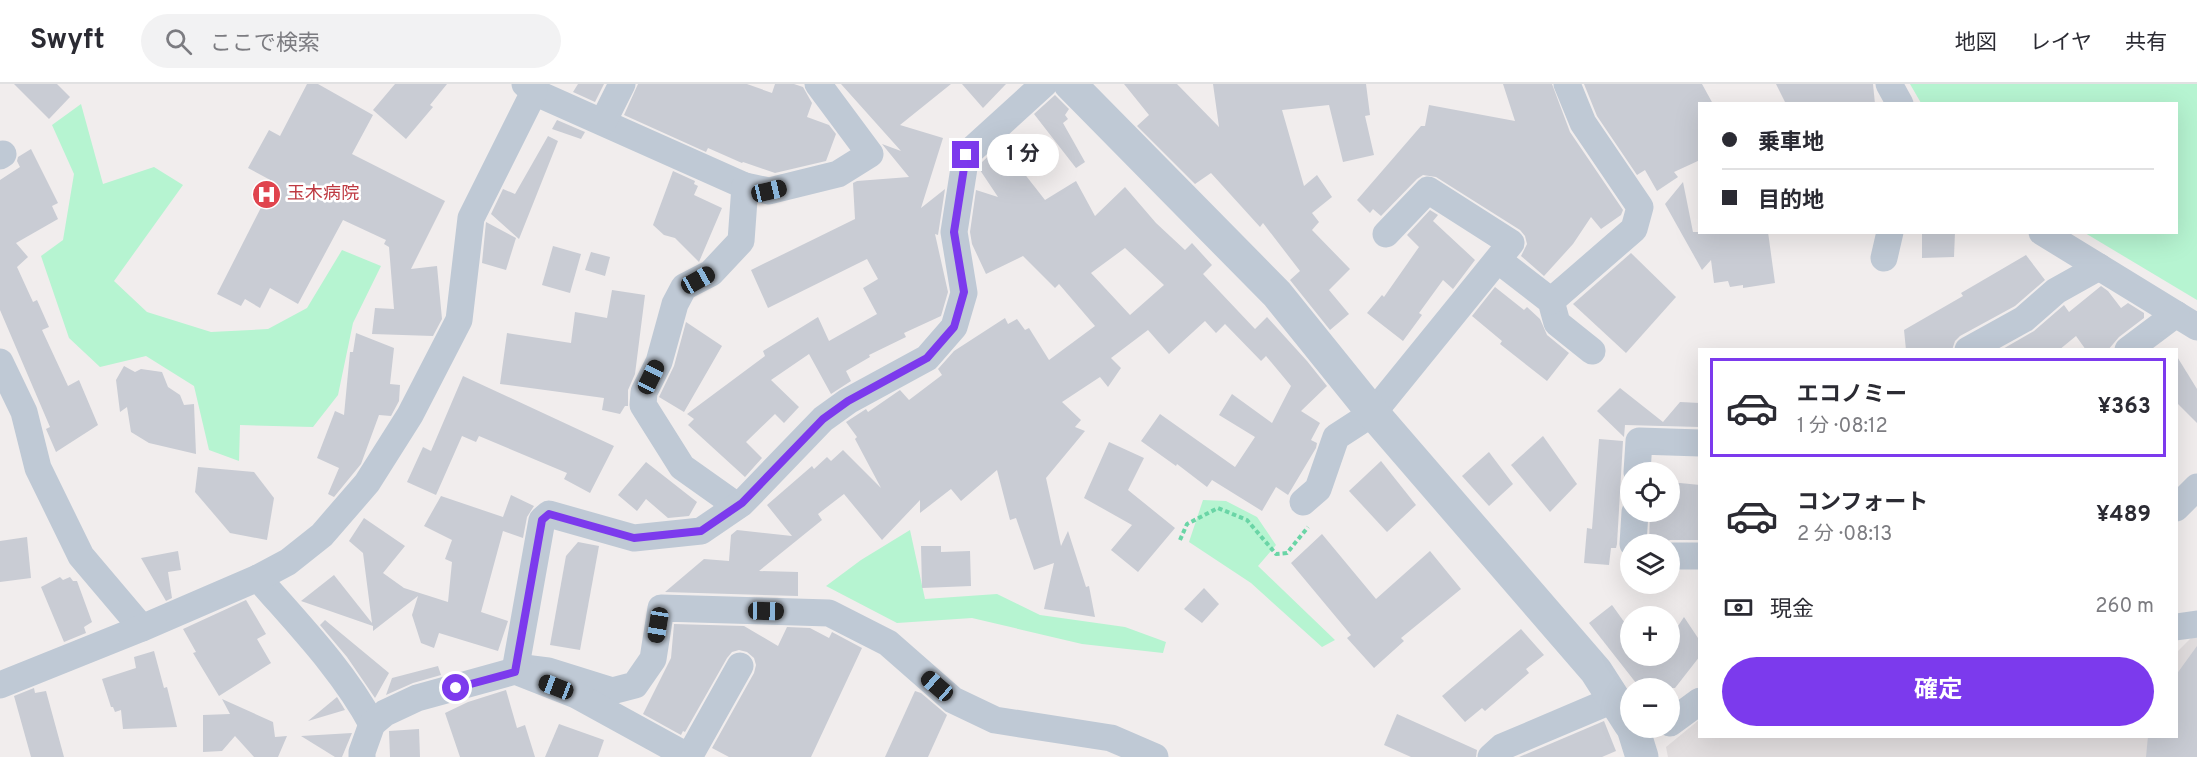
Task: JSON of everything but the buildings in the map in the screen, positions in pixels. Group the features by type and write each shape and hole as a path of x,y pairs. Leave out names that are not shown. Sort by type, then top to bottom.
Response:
{"street":[{"path":"603,122 622,84"},
{"path":"0,685 258,578 288,562 322,535 367,483 410,415 459,320 471,218 530,88 745,186 769,191 838,174 870,154 818,84"},
{"path":"515,669 542,520 549,514 634,538 701,531 737,506 823,419 848,401 927,358 954,327 964,292 954,232 966,155 1044,84"},
{"path":"1070,84 1277,294 1373,413 1596,671 1620,706"},
{"path":"1551,301 1634,229 1640,207 1583,123 1567,84"},
{"path":"1889,84 1899,102"},
{"path":"737,506 682,467 644,405 644,392 659,362 675,304 684,287 711,273 741,241 745,186"},
{"path":"1304,502 1318,489 1336,437 1373,413 1511,243 1428,190 1386,234"},
{"path":"2045,234 2186,320"},
{"path":"1498,260 1551,301 1557,323 1592,351"},
{"path":"1972,348 2024,319 2056,291 2099,267"},
{"path":"2132,348 2186,320"},
{"path":"0,362 24,412 38,468 81,556 142,628"},
{"path":"1638,462 1639,441 1698,443"},
{"path":"2178,506 2197,487"},
{"path":"1680,556 1698,556"},
{"path":"258,578 329,660 372,724"},
{"path":"359,756 372,724 385,713 417,698 515,669 548,671 612,691 635,684 653,659 661,608 829,613 888,643 953,700 995,720 1111,738 1155,757"},
{"path":"2178,627 2197,624"},
{"path":"515,669 576,695 689,757 740,666"},
{"path":"1680,716 1698,702"},
{"path":"1491,757 1502,747 1620,732"}],"shaded area":[{"path":"2197,634 2197,757 1668,757 1666,747 1680,738 1698,721 1698,738 2178,738 2178,651"}],"green space":[{"path":"1910,84 2197,84 2197,300 2087,234 2178,234 2178,102 1920,102"},
{"path":"81,104 103,184 154,167 183,185 114,281 147,312 211,332 268,329 307,308 342,250 381,266 353,323 338,395 313,427 240,425 239,461 209,450 194,386 146,356 100,367 69,338 41,256 63,240 74,174 52,125"},
{"path":"1203,500 1226,501 1257,517 1276,545 1258,566 1335,640 1322,647 1251,583 1189,542"},
{"path":"910,530 925,599 997,594 1040,615 1125,627 1166,642 1163,653 1082,644 972,618 897,623 826,586 861,560"}],"place":[{"name":"玉木病院","path":"266,194"}],"route":[{"path":"456,688 515,672 542,520 549,514 634,538 701,531 742,503 823,419 848,401 927,358 954,327 964,292 954,232 966,155"}]}
